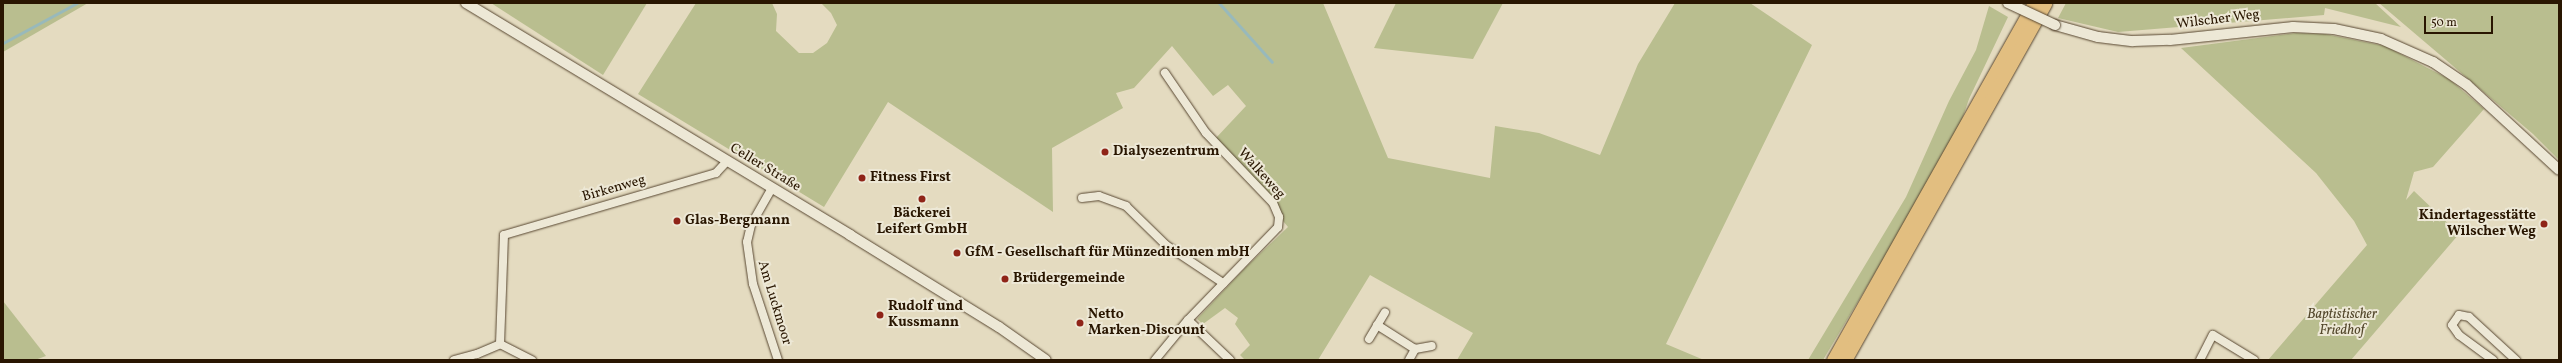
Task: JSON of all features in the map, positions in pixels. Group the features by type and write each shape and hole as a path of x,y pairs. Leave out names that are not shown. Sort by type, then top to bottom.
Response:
{"highway":[{"path":"2015,36 2028,3"},
{"path":"1833,360 2034,3"},
{"path":"1846,360 2045,3"}],"street":[{"name":"Celler Straße","path":"466,3 722,168 772,188 999,327 1046,360"},
{"name":"Wilscher Weg","path":"2008,3 2055,25 2098,37 2133,41 2170,40 2293,27 2334,29 2381,39 2412,51 2456,77 2492,106 2559,170"},
{"name":"Walkeweg","path":"1155,360 1188,320 1278,227 1278,217 1273,203 1206,133 1165,73"},
{"name":"Birkenweg","path":"500,344 504,235 722,168"},
{"name":"Am Luckmoor","path":"772,188 750,225 746,242 754,284 778,360"},
{"path":"1082,198 1099,196 1126,206 1166,246 1223,283"},
{"path":"1369,339 1385,312"},
{"path":"2493,360 2459,335 2452,325 2459,315 2469,317 2516,360"},
{"path":"1188,320 1230,360"},
{"path":"1377,325 1415,349 1432,346"},
{"path":"2200,360 2213,335 2254,360"},
{"path":"454,360 477,354 500,344 532,360"},
{"path":"1409,360 1415,349"}],"green space":[{"path":"3,3 88,3 3,52"},
{"path":"491,3 647,3 603,75"},
{"path":"696,3 772,3 777,14 776,31 799,53 813,53 827,43 837,25 831,13 821,3 1323,3 1388,158 1490,178 1495,126 1539,133 1600,155 1638,64 1675,3 1750,3 1812,45 1666,344 1704,360 1457,360 1473,333 1370,275 1318,360 1245,360 1240,355 1250,345 1235,324 1238,318 1225,308 1203,324 1197,319 1246,267 1288,227 1215,139 1246,106 1228,85 1213,96 1172,46 1134,88 1116,93 1123,108 1052,148 1053,212 888,102 824,207 638,94"},
{"path":"1396,3 1503,3 1473,59 1374,48"},
{"path":"2066,3 2375,3 2401,27 2325,8 2324,15 2118,32 2058,18"},
{"path":"2379,3 2559,3 2559,160 2533,134"},
{"path":"1989,6 2008,17 1969,99 1960,125 1921,196 1823,360 1808,360 1906,197 1949,101 1976,50"},
{"name":"Baptistischer Friedhof","path":"2296,33 2325,34 2385,46 2449,79 2484,109 2433,167 2414,172 2406,200 2414,191 2459,234 2351,360 2268,360 2367,245 2354,221 2316,173 2181,48"},
{"path":"3,301 46,356 35,360 3,360"}],"waterway":[{"path":"3,43 77,3"},
{"path":"1219,3 1272,62"}],"place":[{"name":"Dialysezentrum","path":"1105,152"},
{"name":"Fitness First","path":"862,178"},
{"name":"Bäckerei Leifert GmbH","path":"922,199"},
{"name":"Glas-Bergmann","path":"677,221"},
{"name":"Kindertagesstätte Wilscher Weg","path":"2544,224"},
{"name":"GfM - Gesellschaft für Münzeditionen mbH","path":"957,253"},
{"name":"Brüdergemeinde","path":"1005,279"},
{"name":"Rudolf und Kussmann","path":"880,315"},
{"name":"Netto Marken-Discount","path":"1080,323"}]}
